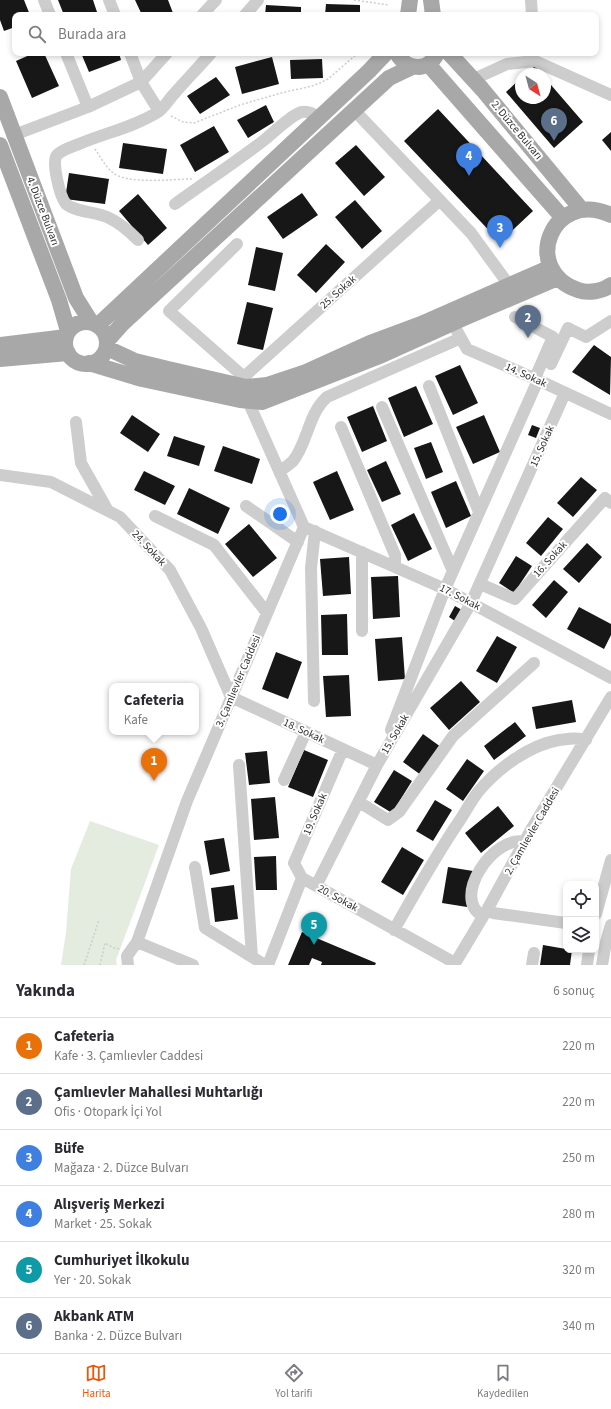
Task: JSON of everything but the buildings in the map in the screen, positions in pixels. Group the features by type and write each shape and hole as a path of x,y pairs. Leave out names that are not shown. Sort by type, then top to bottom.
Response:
{"main road":[{"path":"408,12 410,0"},
{"path":"431,0 433,12"},
{"path":"94,323 319,118 383,56"},
{"path":"399,56 401,60 412,67"},
{"name":"2. Düzce Bulvarı","path":"452,56 474,79 582,210"},
{"path":"89,363 100,358 107,345 123,323 389,78 412,67 423,67 432,59"},
{"name":"2. Düzce Bulvarı","path":"432,59 563,218"},
{"name":"4. Düzce Bulvarı","path":"0,98 76,298 94,323"},
{"name":"4. Düzce Bulvarı","path":"0,145 59,300 67,334"},
{"path":"607,210 587,209 574,211 563,218 554,228 549,240 548,254 554,272 568,287 581,291 595,292 610,288"},
{"path":"107,345 135,361 240,381 246,387 267,385 306,372 509,285 554,272"},
{"path":"107,345 106,335 102,329 94,323 78,323 67,334 65,343 68,353 77,362 89,363 142,379 248,401 262,402 382,355 452,323 554,272"},
{"path":"0,345 67,334"},
{"path":"0,358 68,353"}],"street":[{"path":"44,0 49,12"},
{"path":"109,0 114,12"},
{"path":"205,12 216,0"},
{"path":"248,12 258,0"},
{"path":"531,0 532,12"},
{"path":"67,56 88,107"},
{"path":"131,56 141,82 160,110"},
{"path":"14,135 88,107 141,82 164,56"},
{"path":"138,240 110,218 71,207 65,203 55,171 54,159 62,151 88,140 131,126 160,110 208,56"},
{"path":"474,79 507,64 535,57 611,95"},
{"path":"354,110 472,234 509,285"},
{"path":"175,204 298,114 302,112 311,112 319,118"},
{"name":"25. Sokak","path":"240,381 440,200"},
{"path":"236,244 169,310 240,381"},
{"name":"15. Sokak","path":"378,765 445,589 537,379 553,337 515,317"},
{"path":"551,364 568,328 586,337 611,321"},
{"name":"14. Sokak","path":"452,323 467,349 537,379 611,414"},
{"path":"280,471 292,463 297,455 316,410 327,397 461,338"},
{"path":"430,386 480,512"},
{"name":"15. Sokak","path":"378,765 472,603 565,392"},
{"path":"248,401 280,471 310,529 314,700"},
{"path":"382,407 453,571"},
{"path":"76,422 81,463 108,511"},
{"path":"341,427 395,555 395,562 393,566"},
{"name":"24. Sokak","path":"0,475 51,482 120,517 170,570 201,628 231,697"},
{"name":"16. Sokak","path":"480,584 515,599 605,498 611,503"},
{"path":"246,506 298,542"},
{"path":"155,516 214,545 267,613"},
{"name":"17. Sokak","path":"310,529 445,589 611,678"},
{"name":"3. Çamlıevler Caddesi","path":"128,965 127,956 134,947 187,800 298,542 310,529"},
{"path":"362,552 362,631"},
{"path":"358,802 388,820 399,812 453,736 534,663"},
{"name":"18. Sokak","path":"231,697 378,765"},
{"name":"2. Çamlıevler Caddesi","path":"454,964 611,698"},
{"path":"284,780 306,732"},
{"path":"394,930 447,838 478,792 487,783 502,769 528,751 541,745 554,741 579,738 586,740"},
{"name":"19. Sokak","path":"302,878 294,863 343,749"},
{"path":"239,765 252,957"},
{"path":"316,886 378,765"},
{"path":"525,842 517,840 502,847 491,855 478,872 473,885 472,902 476,911 563,923"},
{"path":"599,903 611,860"},
{"path":"195,866 206,928 265,965"},
{"path":"268,965 302,878"},
{"name":"20. Sokak","path":"302,878 454,964"},
{"path":"602,965 611,925"},
{"path":"134,947 193,965"},
{"path":"586,965 588,953"}],"path":[{"path":"354,0 389,5"},
{"path":"160,110 178,120 194,123 240,105 320,84 354,56"},
{"path":"88,140 111,171 122,177 163,181 190,179 208,180"},
{"path":"84,965 99,920"},
{"path":"100,965 105,944 114,948 134,947"}],"shaded area":[{"path":"90,821 159,845 116,960 117,965 61,965 66,932 71,869"}],"place":[{"name":"Akbank ATM","path":"554,141"},
{"name":"Alışveriş Merkezi","path":"469,176"},
{"name":"Büfe","path":"500,248"},
{"name":"Çamlıevler Mahallesi Muhtarlığı","path":"528,338"},
{"name":"Cafeteria","path":"154,781"},
{"name":"Cumhuriyet İlkokulu","path":"314,945"}]}
